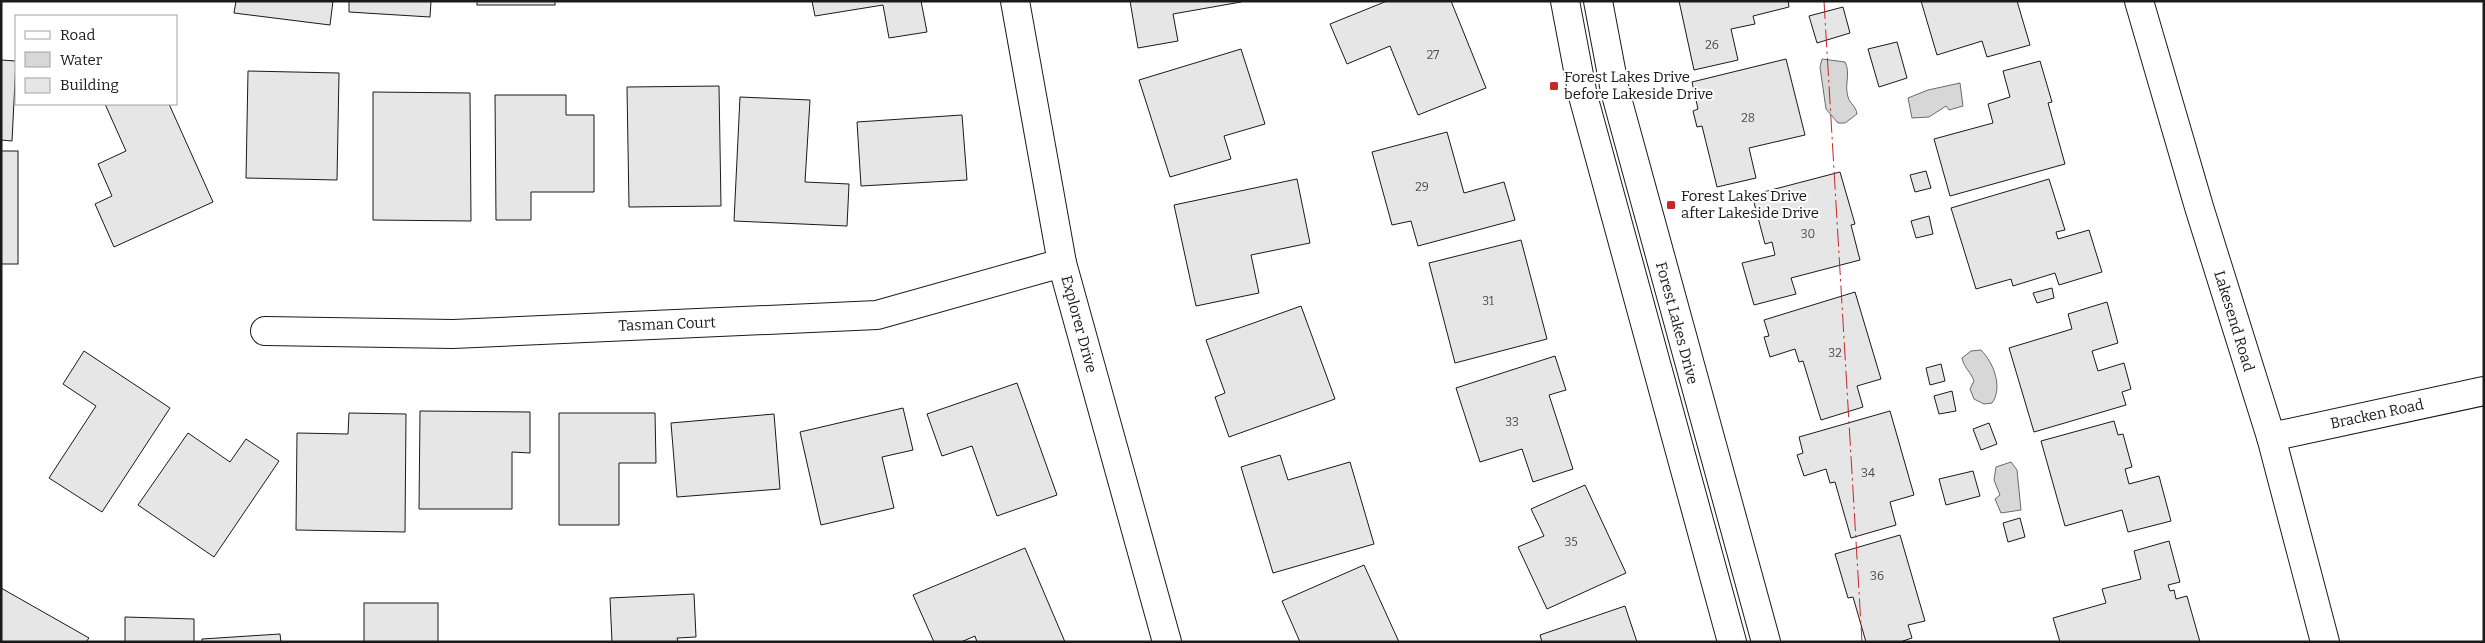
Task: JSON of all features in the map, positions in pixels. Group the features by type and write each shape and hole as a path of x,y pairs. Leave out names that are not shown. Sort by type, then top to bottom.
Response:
{"street":[{"name":"Explorer Drive","path":"1015,1 1062,263 1167,642"},
{"name":"Forest Lakes Drive","path":"1565,1 1583,96 1732,642"},
{"name":"Forest Lakes Drive","path":"1598,1 1615,91 1766,642"},
{"name":"Lakesend Road","path":"2139,1 2199,207 2271,437 2325,642"},
{"name":"Tasman Court","path":"265,331 453,334 877,315 1062,263"},
{"name":"Bracken Road","path":"2271,437 2484,391"}],"water":[{"path":"1822,59 1845,62 1847,66 1847,92 1857,114 1845,123 1838,123 1826,109 1820,67"},
{"path":"1960,83 1963,106 1949,110 1946,106 1929,117 1912,118 1908,98 1928,90"},
{"path":"1981,350 1986,355 1996,376 1997,390 1992,403 1984,404 1974,399 1970,389 1974,381 1962,358 1971,351"},
{"path":"2011,462 2017,470 2021,510 2001,513 1995,499 2000,495 1994,480 1996,467"}],"building":[{"path":"236,1 333,1 330,25 234,13"},
{"path":"349,1 431,1 430,17 349,12"},
{"path":"477,1 555,1 555,5 477,5"},
{"path":"812,1 921,1 927,32 889,38 883,5 815,16"},
{"path":"1130,1 1241,2 1173,14 1178,41 1138,48"},
{"path":"1387,1 1451,1 1486,88 1418,115 1390,46 1347,64 1330,24"},
{"path":"1679,1 1788,1 1789,7 1753,16 1755,24 1731,29 1738,60 1694,70"},
{"path":"1921,1 2017,1 2030,45 1987,57 1982,41 1937,55"},
{"path":"1843,7 1850,33 1817,43 1809,16"},
{"path":"1897,42 1907,78 1879,87 1868,49"},
{"path":"1241,49 1265,124 1224,136 1231,159 1170,177 1139,80"},
{"path":"1786,59 1805,135 1749,148 1756,178 1717,187 1702,126 1697,127 1693,111 1698,109 1692,82"},
{"path":"1,60 15,61 12,141 1,140"},
{"path":"2040,61 2052,102 2048,103 2065,164 1950,196 1934,139 1993,123 1988,104 2010,97 2003,71"},
{"path":"248,71 339,73 337,180 246,178"},
{"path":"719,86 721,206 629,207 627,87"},
{"path":"373,92 470,93 471,221 373,220"},
{"path":"495,95 566,95 566,115 594,115 594,192 531,192 531,220 496,220"},
{"path":"740,97 810,100 805,182 849,184 847,226 734,221"},
{"path":"105,105 169,105 213,202 114,247 95,204 112,196 98,164 126,151"},
{"path":"962,115 967,180 861,186 857,122"},
{"path":"1447,132 1464,193 1504,182 1515,220 1418,246 1411,221 1392,225 1372,152"},
{"path":"1,151 18,151 18,264 1,264"},
{"path":"1926,171 1931,188 1915,192 1910,175"},
{"path":"1840,172 1855,224 1851,225 1860,260 1791,278 1796,294 1754,305 1742,263 1775,255 1772,242 1765,244 1752,195"},
{"path":"1297,179 1310,243 1251,255 1259,293 1196,306 1174,205"},
{"path":"2049,179 2065,230 2056,232 2058,239 2089,230 2102,272 2059,285 2055,273 2013,286 2011,279 1976,289 1951,208"},
{"path":"1929,216 1933,234 1916,238 1911,221"},
{"path":"1521,240 1547,339 1455,363 1429,263"},
{"path":"2052,288 2054,298 2037,303 2033,293"},
{"path":"1855,292 1881,379 1857,386 1863,407 1821,420 1803,361 1799,362 1795,349 1770,357 1764,337 1769,336 1764,320"},
{"path":"2107,302 2118,343 2092,351 2098,371 2124,363 2131,389 2122,392 2126,405 2034,432 2009,348 2072,329 2068,314"},
{"path":"1301,306 1335,399 1229,437 1215,397 1225,393 1206,340"},
{"path":"84,351 170,408 102,512 49,478 96,406 63,384"},
{"path":"1555,356 1566,390 1549,395 1573,469 1533,482 1522,449 1480,462 1456,388"},
{"path":"1941,364 1945,381 1930,385 1926,368"},
{"path":"1017,383 1057,495 997,516 972,446 942,456 927,414"},
{"path":"1952,391 1956,411 1939,414 1934,396"},
{"path":"903,408 913,450 882,457 894,508 821,525 800,432"},
{"path":"420,411 530,412 530,453 512,452 512,509 419,509"},
{"path":"1890,411 1914,495 1890,502 1896,525 1851,538 1835,482 1830,483 1826,469 1804,476 1797,455 1803,453 1799,437"},
{"path":"349,413 406,414 405,532 296,530 297,433 348,434"},
{"path":"559,413 655,413 656,463 619,463 619,525 559,525"},
{"path":"774,414 780,489 677,497 671,423"},
{"path":"2114,421 2118,435 2123,434 2132,467 2125,469 2129,484 2159,476 2171,521 2128,532 2122,510 2065,526 2041,441"},
{"path":"1989,423 1997,444 1981,450 1973,429"},
{"path":"188,433 230,462 246,439 279,461 214,557 138,505"},
{"path":"1280,455 1288,480 1350,462 1374,544 1273,573 1241,467"},
{"path":"1973,471 1980,496 1946,505 1939,479"},
{"path":"1585,485 1626,573 1547,609 1518,547 1544,536 1531,509"},
{"path":"2020,518 2025,537 2008,542 2003,523"},
{"path":"1900,535 1925,621 1908,625 1912,638 1900,642 1866,642 1853,597 1848,598 1835,554"},
{"path":"2169,541 2180,582 2168,585 2170,591 2174,590 2176,599 2187,596 2200,642 2060,642 2053,618 2106,603 2102,589 2141,579 2134,551"},
{"path":"1025,548 1065,642 977,642 975,636 961,642 934,642 913,595"},
{"path":"1364,565 1399,642 1300,642 1282,601"},
{"path":"1,588 89,638 86,642 1,642"},
{"path":"694,594 696,637 677,638 678,642 612,642 610,598"},
{"path":"364,603 438,603 438,642 364,642"},
{"path":"1625,606 1637,642 1542,642 1540,635"},
{"path":"125,617 194,619 194,642 125,642"},
{"path":"280,634 281,642 202,642 202,639"}],"power":[{"path":"1824,1 1862,642"}],"place":[{"name":"Forest Lakes Drive before Lakeside Drive","path":"1554,86"},
{"name":"Forest Lakes Drive after Lakeside Drive","path":"1671,205"}]}
